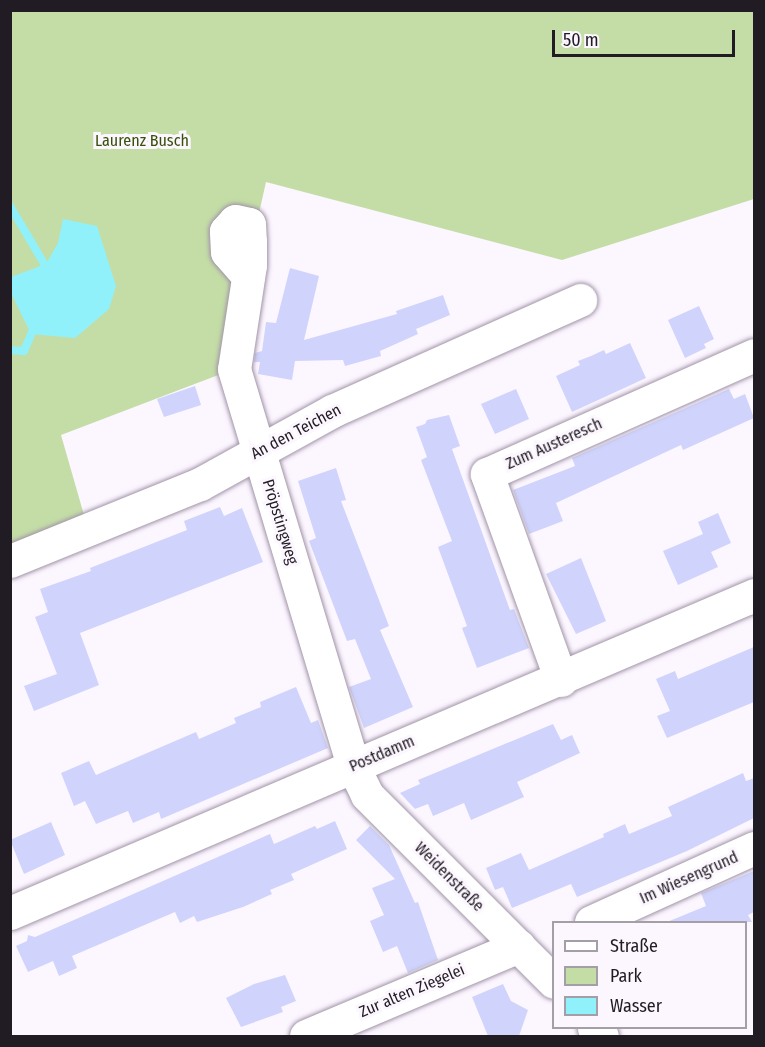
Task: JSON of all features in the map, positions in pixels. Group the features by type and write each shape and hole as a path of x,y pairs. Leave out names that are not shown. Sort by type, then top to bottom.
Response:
{"street":[{"name":"Pröpstingweg","path":"248,276 234,369 353,766"},
{"name":"An den Teichen","path":"10,561 200,484 332,411 580,300"},
{"name":"Zum Austeresch","path":"561,680 487,474 754,355"},
{"name":"Postdamm","path":"10,913 353,766 561,680 754,595"},
{"name":"Weidenstraße","path":"353,766 367,795 533,946 552,979"},
{"name":"Im Wiesengrund","path":"593,921 754,848"},
{"name":"Zur alten Ziegelei","path":"306,1036 533,946"}],"green space":[{"name":"Laurenz Busch","path":"11,11 754,11 754,199 562,260 266,182 255,231 234,369 61,435 86,522 11,551"}],"water":[{"path":"63,219 97,226 116,286 109,309 75,338 31,334 11,293 11,277 46,264 58,243"}],"building":[{"path":"290,268 319,276 304,340 397,314 396,311 443,295 450,315 416,329 418,334 380,351 381,356 345,366 343,360 295,361 292,380 258,374 260,362 254,362 255,353 262,351 266,322 276,323"},
{"path":"699,306 714,339 704,344 706,348 685,358 668,320"},
{"path":"630,343 646,378 572,412 556,376 580,365 578,361 604,350 606,354"},
{"path":"195,386 201,405 164,417 157,399"},
{"path":"516,389 529,419 495,434 481,404"},
{"path":"729,389 734,399 745,394 754,418 683,450 681,445 556,503 563,521 529,534 513,490 575,466 572,458"},
{"path":"449,415 460,446 452,449 510,610 514,609 529,648 477,668 462,628 467,626 438,547 452,541 421,460 427,457 416,427 425,424 427,420"},
{"path":"336,468 346,500 341,501 389,626 380,630 413,707 364,728 349,687 371,679 355,639 347,641 309,541 316,538 298,481"},
{"path":"220,507 224,516 242,508 263,562 80,633 99,685 34,711 24,686 57,674 35,617 48,612 40,589 91,571 90,568 187,530 184,521"},
{"path":"718,513 731,543 711,552 718,567 678,585 663,551 703,534 698,522"},
{"path":"581,558 606,621 576,634 546,574"},
{"path":"754,647 754,702 667,738 657,716 670,711 656,679 675,671 678,679"},
{"path":"296,687 311,723 318,720 328,748 161,819 159,812 133,823 128,811 96,824 85,801 74,806 61,773 89,761 96,775 196,732 199,739 236,723 234,718 261,707 260,702"},
{"path":"553,724 561,740 572,735 580,753 517,782 524,797 471,820 464,803 433,816 428,804 415,809 400,793 420,784 418,780"},
{"path":"743,773 746,781 754,778 754,818 687,851 577,897 571,884 512,908 503,887 495,890 486,868 521,853 529,870 604,837 603,834 625,824 629,834 672,816 668,807"},
{"path":"335,821 347,849 291,874 294,880 270,890 272,894 243,907 197,922 194,916 180,923 175,912 72,956 77,968 59,976 53,961 28,972 16,946 27,941 28,935 35,937 270,834 274,844 315,826 317,829"},
{"path":"51,822 65,855 24,874 10,840"},
{"path":"370,826 389,845 415,903 418,902 438,960 408,973 397,946 383,952 370,921 384,915 372,888 395,879 356,840"},
{"path":"754,871 754,912 748,915 752,922 669,921 706,906 701,893"},
{"path":"285,975 296,1001 281,1007 283,1012 241,1027 226,998 254,984"},
{"path":"503,984 511,1001 528,1010 519,1036 488,1036 472,997"}],"waterway":[{"path":"10,206 49,272"},
{"path":"10,350 24,351 34,327"}]}
